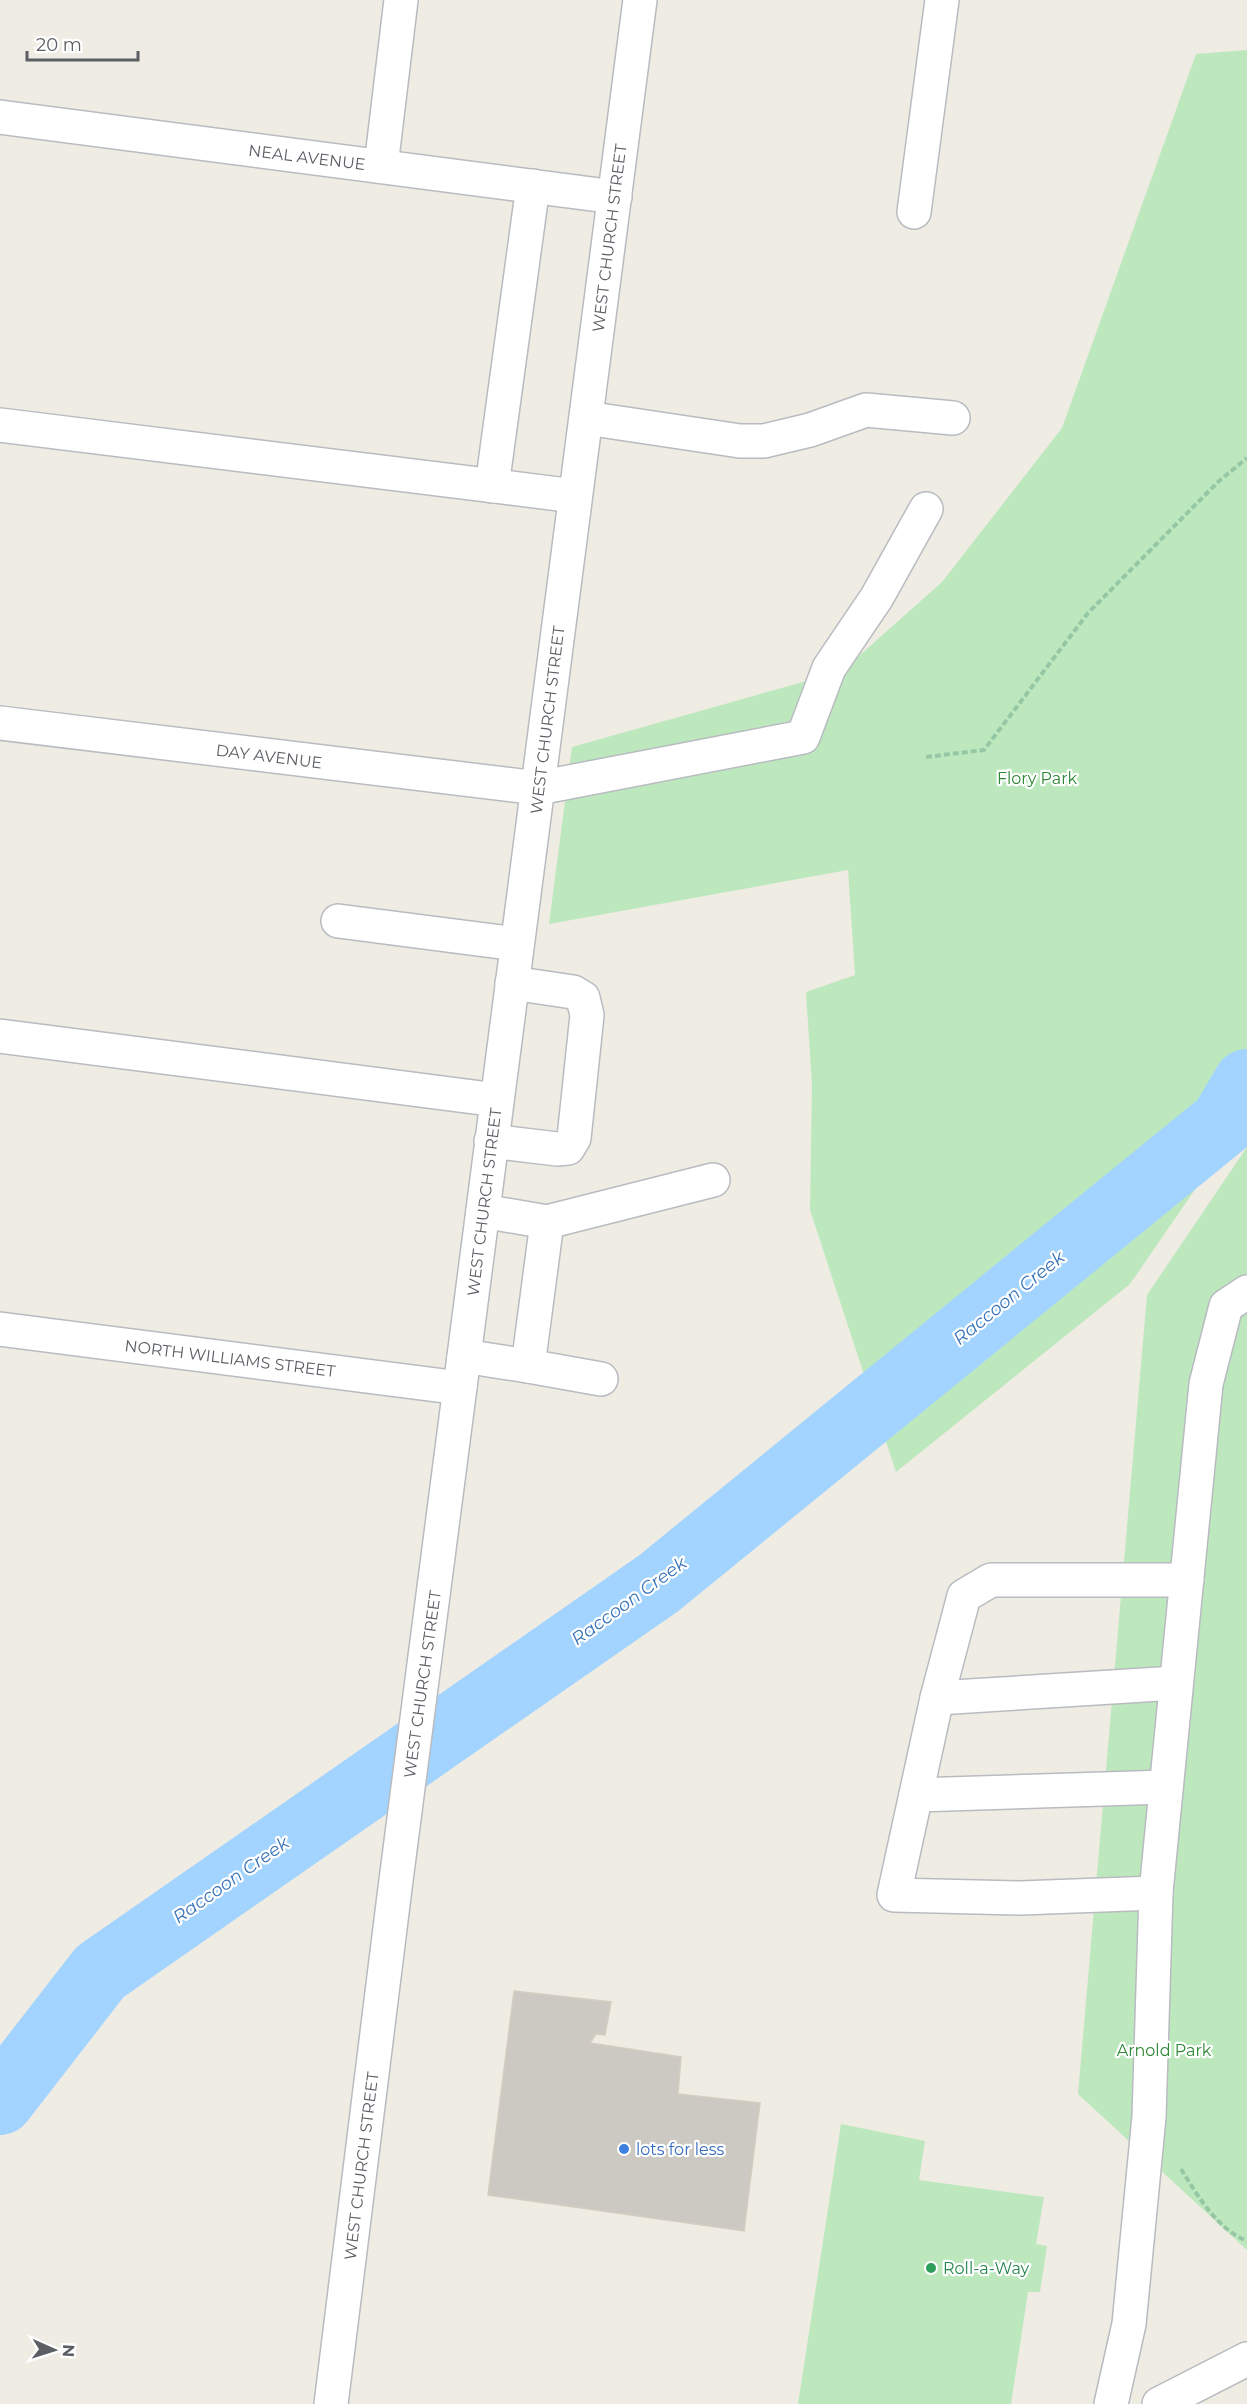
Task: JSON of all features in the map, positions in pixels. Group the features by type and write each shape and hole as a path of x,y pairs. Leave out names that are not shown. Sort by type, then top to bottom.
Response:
{"street":[{"path":"381,166 401,0"},
{"name":"WEST CHURCH STREET","path":"331,2404 395,1888 640,0"},
{"path":"914,212 942,0"},
{"name":"NEAL AVENUE","path":"0,117 615,197"},
{"path":"492,486 534,186"},
{"path":"586,418 740,441 765,441 810,430 866,410 952,418"},
{"path":"0,424 575,496"},
{"name":"DAY AVENUE","path":"0,723 538,788 803,737 829,668 877,597 926,509"},
{"path":"338,921 517,944"},
{"path":"492,1141 557,1149 568,1148 574,1138 587,1015 582,998 573,992 512,983"},
{"path":"0,1036 497,1100"},
{"path":"483,1211 547,1222 713,1180"},
{"path":"528,1366 547,1222"},
{"path":"1111,2404 1129,2324 1149,2117 1155,1893 1206,1384 1226,1306 1247,1292"},
{"name":"NORTH WILLIAMS STREET","path":"0,1329 462,1372 528,1366 601,1379"},
{"path":"1155,1893 1020,1898 894,1895 937,1698 964,1596 991,1580 1187,1580"},
{"path":"937,1698 1176,1683"},
{"path":"916,1795 1166,1787"},
{"path":"1159,2404 1247,2359"}],"path":[{"path":"926,756 984,750 1088,613 1219,481 1247,458"},
{"path":"1180,2168 1205,2208 1240,2238 1247,2241"}],"green space":[{"name":"Flory Park","path":"1247,50 1247,1114 1130,1284 896,1472 810,1210 812,1085 806,992 855,975 848,870 549,924 572,747 842,671 942,582 1062,428 1196,54"},
{"name":"Arnold Park","path":"1247,1147 1247,2250 1078,2094 1147,1295"},
{"name":"Roll-a-Way","path":"841,2124 925,2141 919,2180 1044,2197 1036,2244 1047,2246 1040,2292 1028,2292 1011,2404 798,2404"}],"building":[{"name":"lots for less","path":"514,1991 611,2002 605,2035 596,2034 590,2043 681,2057 678,2094 760,2103 744,2231 488,2195"}],"waterway":[{"name":"Raccoon Creek","path":"0,2101 100,1972 659,1583 1224,1122 1247,1083"}],"place":[{"name":"lots for less","path":"624,2149"},
{"name":"Roll-a-Way","path":"931,2268"}]}
